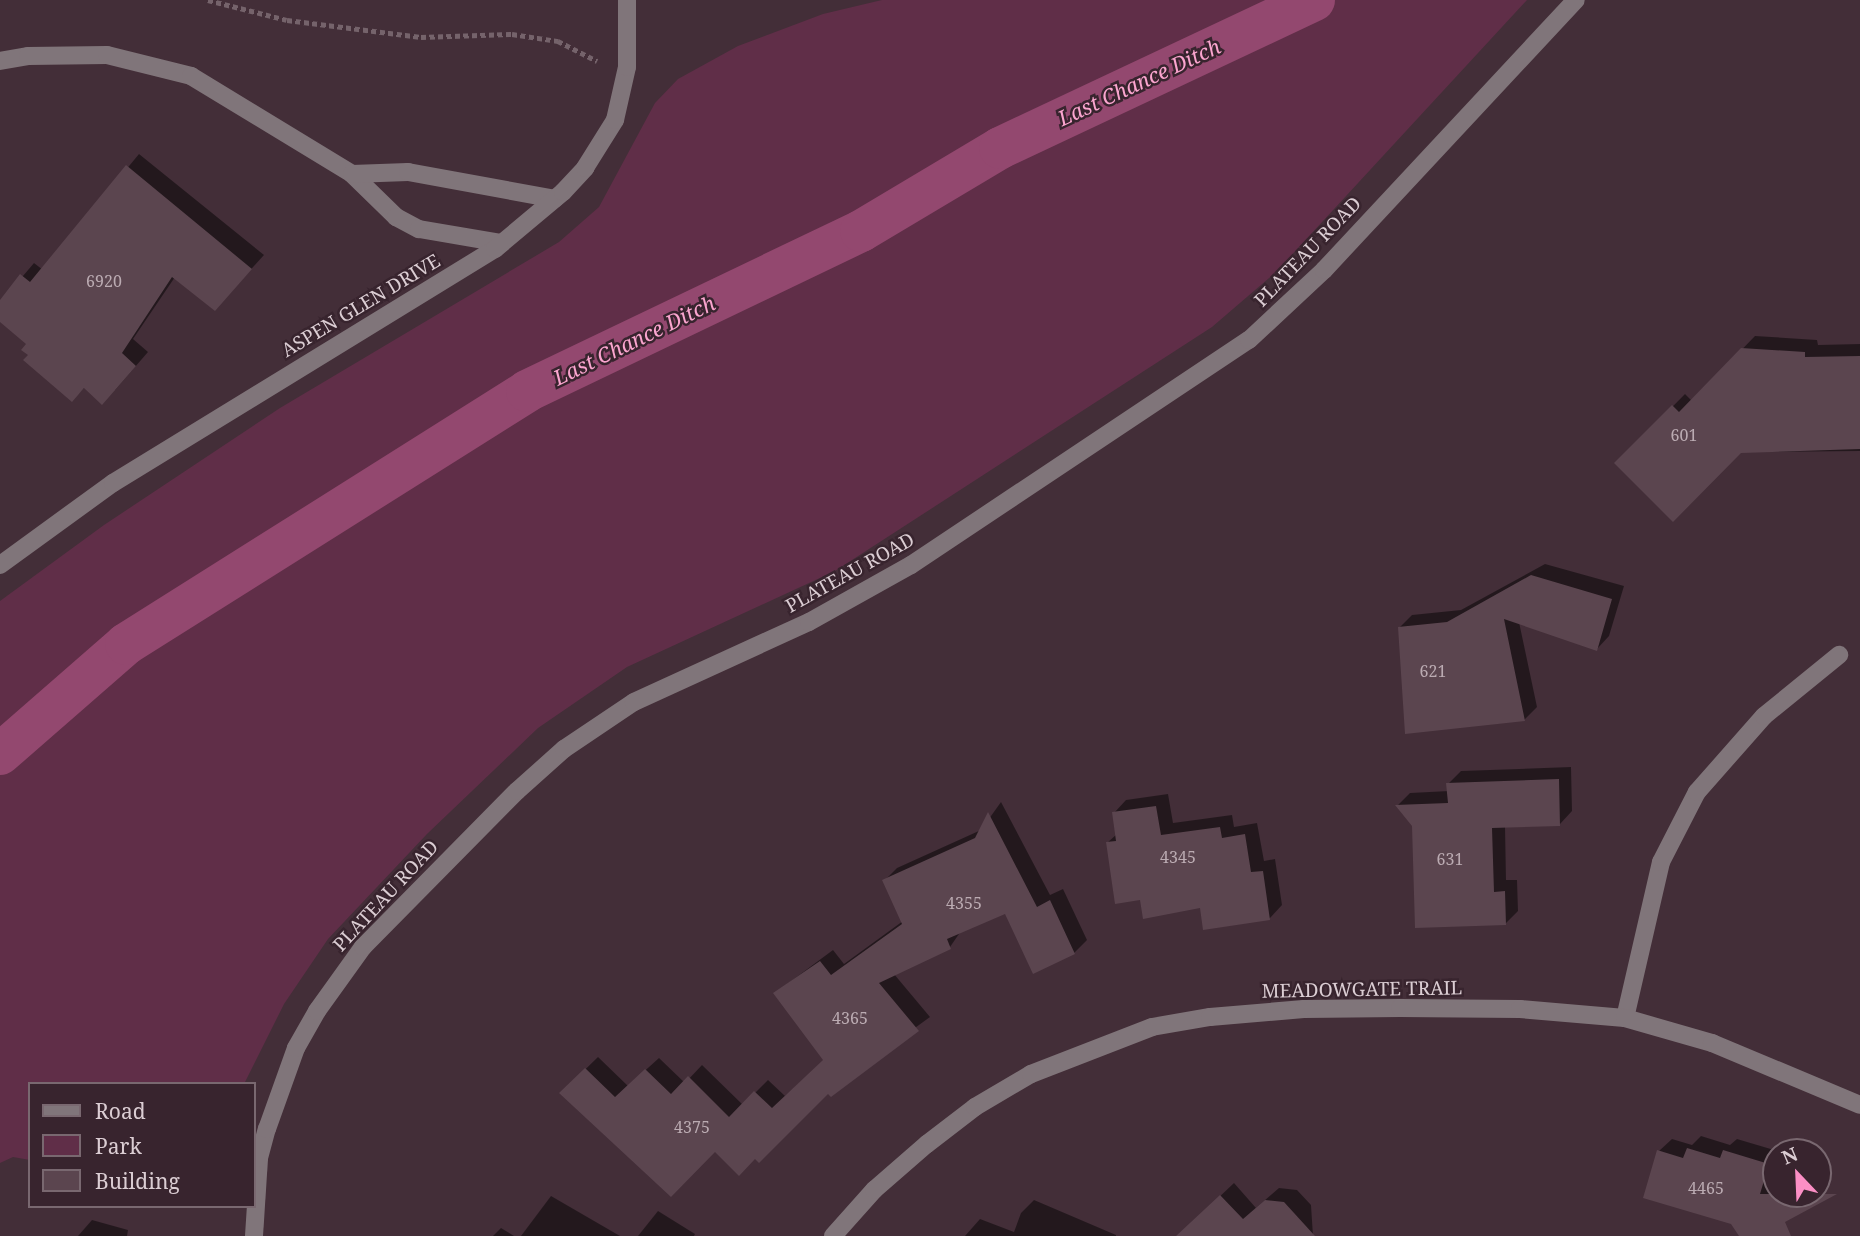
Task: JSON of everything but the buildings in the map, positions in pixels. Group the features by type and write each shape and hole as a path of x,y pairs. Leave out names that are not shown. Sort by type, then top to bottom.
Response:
{"street":[{"name":"ASPEN GLEN DRIVE","path":"0,565 113,484 502,243 555,199 603,143 623,96 627,0"},
{"name":"PLATEAU ROAD","path":"256,1203 258,1170 267,1129 296,1048 317,1011 363,947 517,791 564,749 625,707 809,622 879,585 1213,367 1324,270 1576,0"},
{"path":"0,61 28,56 107,55 191,76 352,174 396,217 419,229 502,243"},
{"path":"352,174 408,172 555,199"},
{"path":"1625,1018 1661,862 1697,792 1764,716 1839,655"},
{"name":"MEADOWGATE TRAIL","path":"833,1236 874,1190 975,1107 1031,1074 1152,1027 1304,1009 1520,1009 1625,1018 1712,1043 1860,1105"},
{"name":"PLATEAU ROAD","path":"254,1236 256,1208"}],"path":[{"path":"208,0 287,20 421,37 512,34 558,41 601,63 623,96"}],"green space":[{"path":"882,0 1527,0 1275,273 1212,327 835,571 627,667 538,728 427,834 328,939 284,1004 245,1082 28,1082 28,1160 13,1157 0,1163 0,601 104,525 280,408 559,242 599,207 655,103 678,79 738,46 823,14"}],"waterway":[{"name":"Last Chance Ditch","path":"0,754 126,644 527,391 861,231 1000,148 1314,0"}]}
